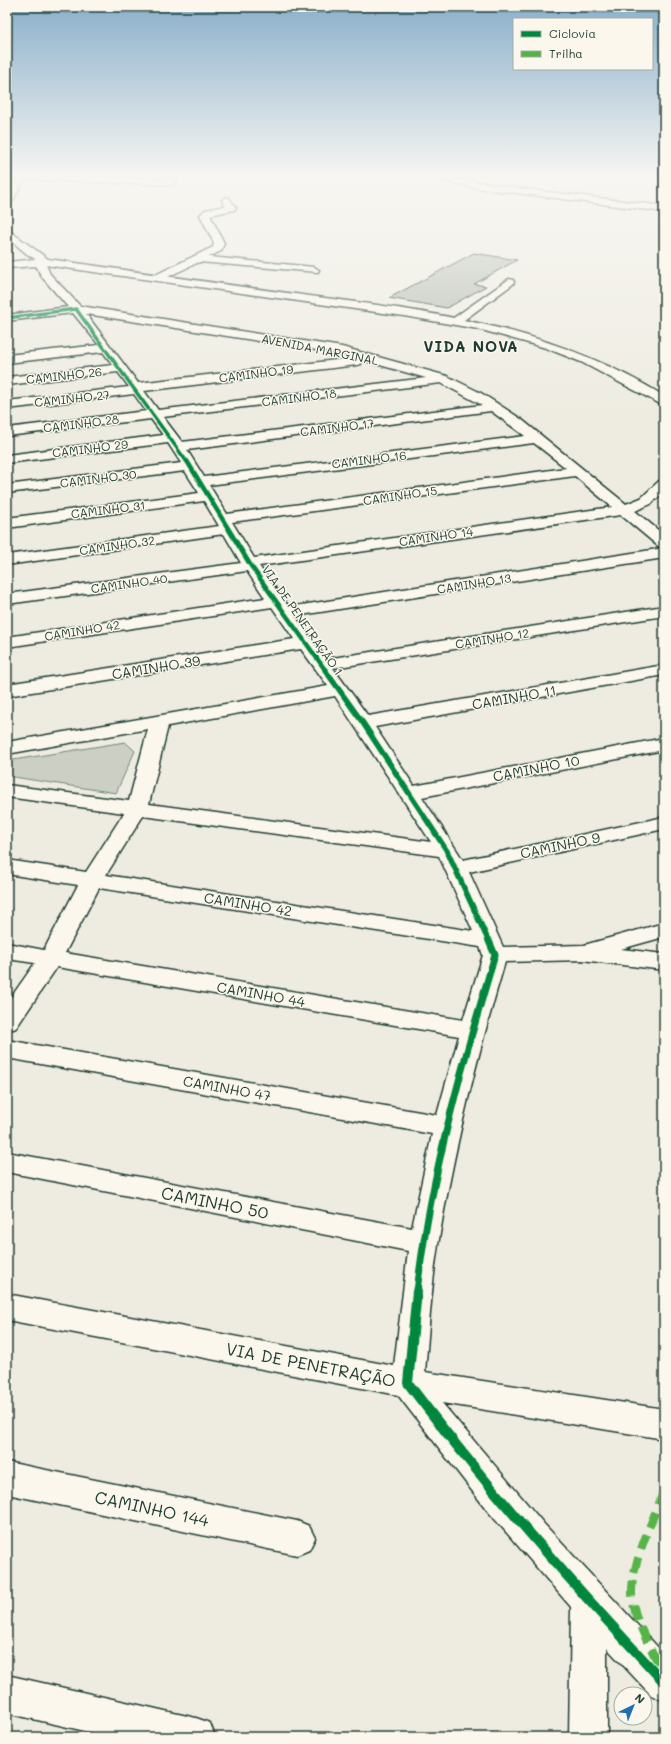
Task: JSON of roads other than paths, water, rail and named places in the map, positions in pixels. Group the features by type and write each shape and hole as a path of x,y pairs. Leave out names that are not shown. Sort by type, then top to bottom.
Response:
{"street":[{"path":"34,255 42,262 46,275 76,309"},
{"path":"157,278 207,255"},
{"path":"200,259 314,270"},
{"path":"7,265 42,262 383,309 456,321 547,345 617,375 664,402"},
{"path":"456,321 509,282"},
{"name":"AVENIDA MARGINAL","path":"7,318 76,309 296,343 375,359 444,380 495,407 537,438 664,543"},
{"name":"VIA DE PENETRAÇÃO 1","path":"76,309 137,388 175,443 250,564 304,643 363,723 409,793 452,860 492,948"},
{"path":"7,358 106,348"},
{"name":"CAMINHO 19","path":"137,388 375,359"},
{"name":"CAMINHO 26","path":"7,381 122,368"},
{"name":"CAMINHO 18","path":"155,414 444,380"},
{"name":"CAMINHO 27","path":"7,405 137,388"},
{"name":"CAMINHO 17","path":"175,443 495,407"},
{"name":"CAMINHO 28","path":"7,432 155,414"},
{"name":"CAMINHO 16","path":"200,482 537,438"},
{"name":"CAMINHO 29","path":"7,458 175,443"},
{"name":"CAMINHO 30","path":"7,489 190,466"},
{"name":"CAMINHO 15","path":"225,524 578,471"},
{"name":"CAMINHO 14","path":"250,564 624,510 646,501 664,484"},
{"name":"CAMINHO 31","path":"7,522 209,496"},
{"name":"CAMINHO 32","path":"7,560 225,524"},
{"name":"CAMINHO 13","path":"280,607 664,553"},
{"name":"CAMINHO 40","path":"7,599 250,564"},
{"name":"CAMINHO 42","path":"7,642 280,607"},
{"name":"CAMINHO 12","path":"321,665 664,611"},
{"name":"CAMINHO 39","path":"7,690 304,643"},
{"name":"CAMINHO 11","path":"363,723 664,670"},
{"path":"7,748 339,690"},
{"path":"7,1022 51,958 92,880 138,808 159,722"},
{"name":"CAMINHO 10","path":"409,793 664,744"},
{"path":"7,791 138,808 452,860"},
{"name":"CAMINHO 9","path":"452,860 664,823"},
{"name":"CAMINHO 42","path":"7,867 492,948 582,952"},
{"path":"582,952 664,930"},
{"path":"492,948 448,1127 424,1242 408,1383 496,1496 589,1602 664,1682"},
{"name":"CAMINHO 44","path":"7,951 472,1030"},
{"path":"582,952 664,962"},
{"name":"CAMINHO 47","path":"7,1049 448,1127"},
{"name":"CAMINHO 50","path":"7,1162 424,1242"},
{"name":"VIA DE PENETRAÇÃO","path":"7,1307 408,1383 664,1424"},
{"name":"CAMINHO 144","path":"7,1478 297,1538"},
{"path":"588,1737 589,1602"},
{"path":"7,1694 196,1737"}],"district":[{"name":"VIDA NOVA","path":"471,346"}]}
